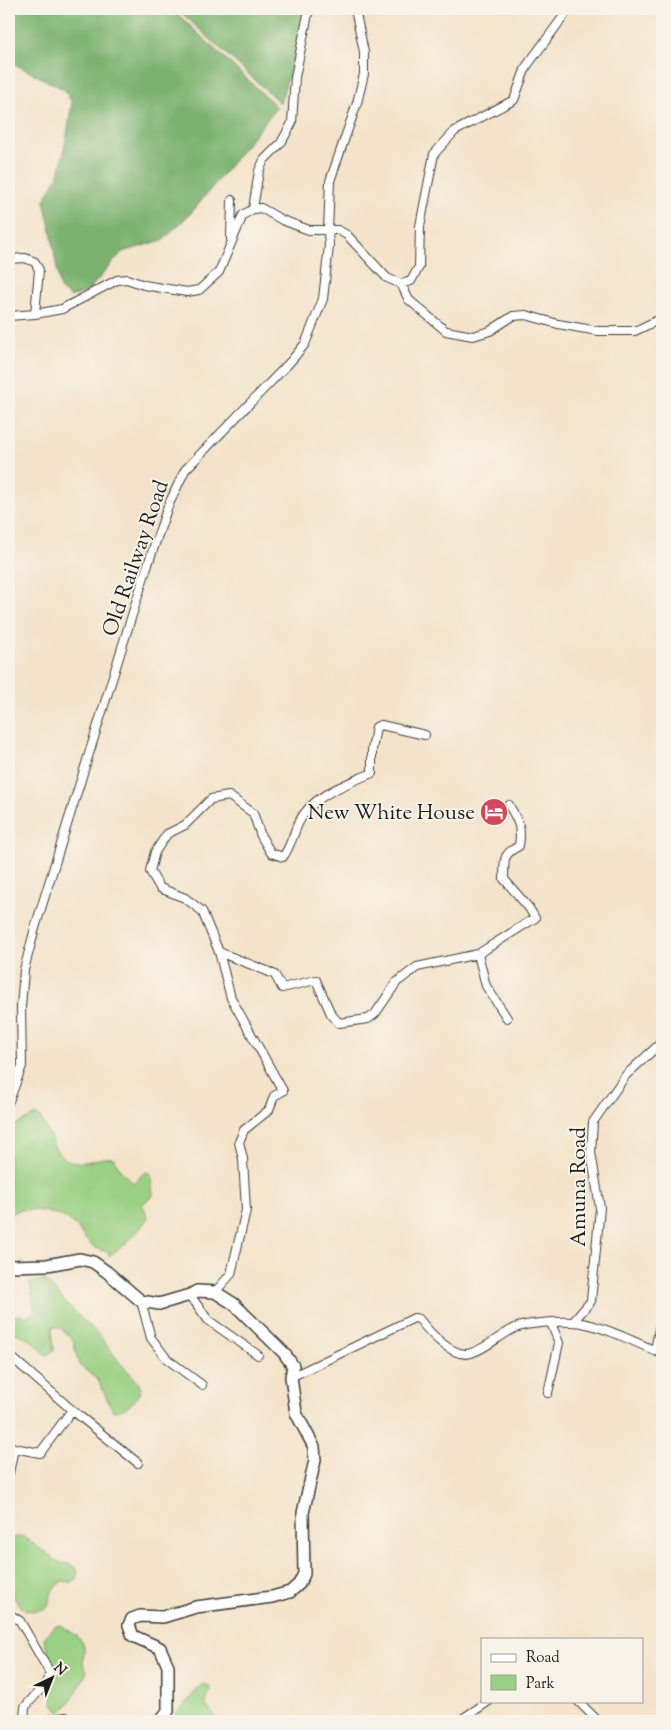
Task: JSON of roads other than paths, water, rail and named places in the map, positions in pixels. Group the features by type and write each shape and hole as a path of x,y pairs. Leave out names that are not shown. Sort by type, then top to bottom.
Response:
{"street":[{"path":"253,209 259,171 264,160 282,143 292,123 295,77 308,14 306,9"},
{"name":"Old Railway Road","path":"9,1101 22,1066 21,1007 24,970 35,928 143,579 168,506 185,470 290,362 305,344 323,299 329,246 330,181 357,103 364,74 364,52 355,9"},
{"path":"401,284 411,280 419,267 420,226 434,154 455,131 514,100 526,67 569,9"},
{"path":"231,243 232,200"},
{"path":"9,316 62,310 117,280 127,279 144,285 187,292 199,290 219,272 243,215 253,209 261,208 282,220 310,230 338,230 347,236 387,278 401,284 409,300 446,331 473,336 490,331 513,316 526,314 558,324 598,331 635,331 662,318"},
{"path":"9,259 25,258 35,262 38,270 35,314"},
{"path":"215,1292 231,1274 246,1210 243,1159 239,1142 244,1130 269,1110 274,1096 283,1091 231,998 219,952 202,911 185,898 160,888 150,870 155,852 166,834 185,825 211,798 229,796 253,812 261,836 271,853 283,857 291,846 300,821 313,804 333,791 372,773 372,750 376,727 382,726 425,735"},
{"path":"219,952 268,971 275,975 282,988 316,980 331,1014 339,1022 368,1019 376,1014 397,982 416,967 478,954 535,918 529,908 504,879 505,856 509,851 519,846 521,834 520,823 509,805"},
{"path":"478,954 486,986 508,1018"},
{"name":"Amuna Road","path":"573,1322 591,1301 600,1208 591,1152 593,1122 626,1075 662,1042"},
{"path":"9,1266 47,1265 80,1259 93,1262 108,1272 141,1301 159,1304 190,1295 197,1291 215,1292 234,1304 284,1353 293,1366 291,1377 296,1413 314,1447 315,1460 303,1514 304,1574 299,1584 290,1592 272,1597 196,1607 163,1617 140,1616 132,1620 129,1625 133,1636 160,1648 168,1666 168,1711 160,1721"},
{"path":"190,1295 208,1320 258,1355"},
{"path":"141,1301 152,1338 167,1359 202,1385"},
{"path":"291,1377 414,1318 419,1319 430,1334 459,1353 470,1354 516,1328 551,1322 590,1324 659,1352 662,1314"},
{"path":"548,1394 559,1343 551,1322"},
{"path":"9,1355 138,1464"},
{"path":"9,1473 11,1446 40,1453 72,1410"},
{"path":"9,1614 20,1622 50,1672 46,1683 25,1707 24,1721"},
{"path":"459,1721 488,1702"},
{"path":"579,1702 598,1721"},
{"path":"46,1721 66,1717"}],"place":[{"name":"New White House","path":"494,812"}]}
